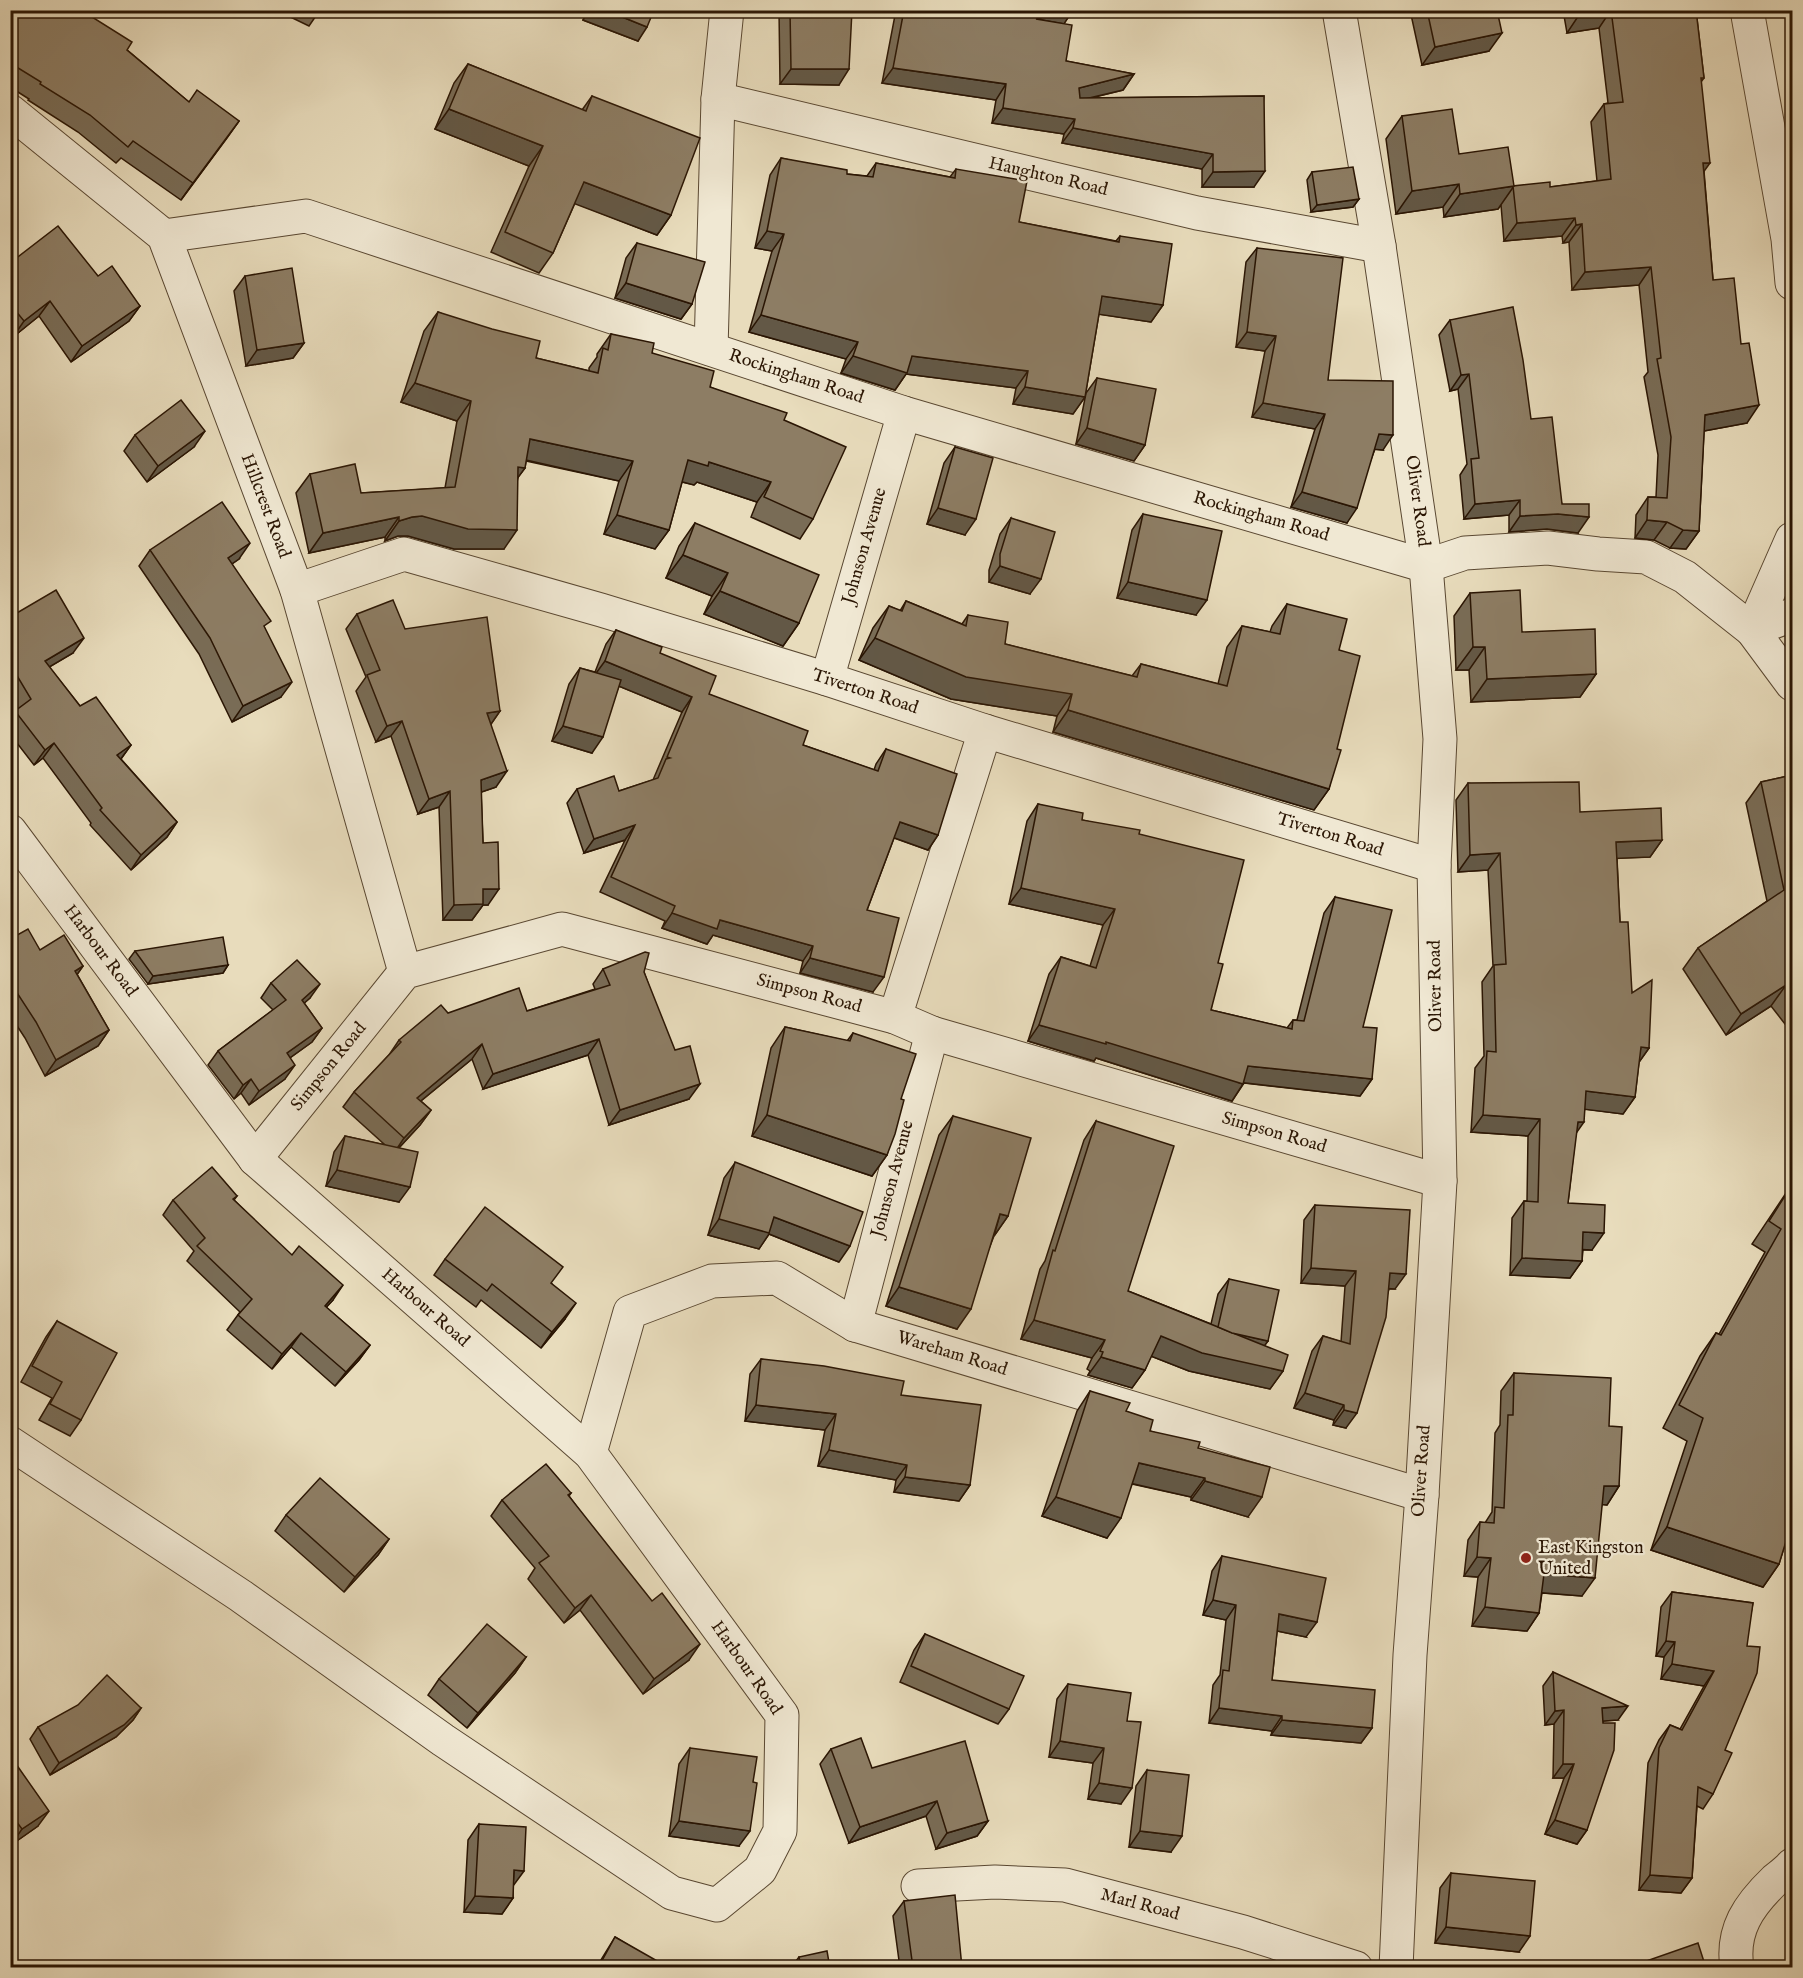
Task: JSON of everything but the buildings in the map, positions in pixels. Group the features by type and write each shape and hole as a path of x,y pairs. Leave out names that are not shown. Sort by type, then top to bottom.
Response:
{"street":[{"path":"711,349 718,99 727,10"},
{"name":"Oliver Road","path":"1339,10 1379,246 1426,566 1440,739 1434,866 1440,1181 1422,1495 1410,1655 1396,1968"},
{"path":"1748,10 1788,239 1792,283"},
{"name":"Haughton Road","path":"718,99 1197,213 1379,246"},
{"path":"10,111 164,236"},
{"name":"Rockingham Road","path":"164,236 306,216 904,413 1426,566"},
{"name":"Hillcrest Road","path":"164,236 297,590 405,972"},
{"name":"Johnson Avenue","path":"827,679 904,413"},
{"path":"1752,630 1792,539"},
{"path":"1426,566 1466,553 1548,548 1646,557 1685,577 1752,630 1792,684"},
{"name":"Tiverton Road","path":"297,590 404,554 601,610 827,679 985,732 1434,866"},
{"path":"1752,630 1792,615"},
{"path":"896,1017 985,732"},
{"name":"Harbour Road","path":"10,831 255,1159 590,1453 782,1715 780,1831 760,1870 717,1905 672,1893 443,1740 241,1596 10,1443"},
{"name":"Simpson Road","path":"255,1159 405,972 562,929 896,1017 932,1033 1440,1181"},
{"name":"Johnson Avenue","path":"855,1325 932,1033"},
{"name":"Wareham Road","path":"590,1453 630,1312 712,1281 777,1278 855,1325 1422,1495"},
{"path":"1737,1968 1736,1937 1747,1911 1792,1865"},
{"name":"Marl Road","path":"918,1886 996,1882 1065,1885 1243,1932 1356,1968"}],"place":[{"name":"East Kingston United","path":"1526,1558"}]}
